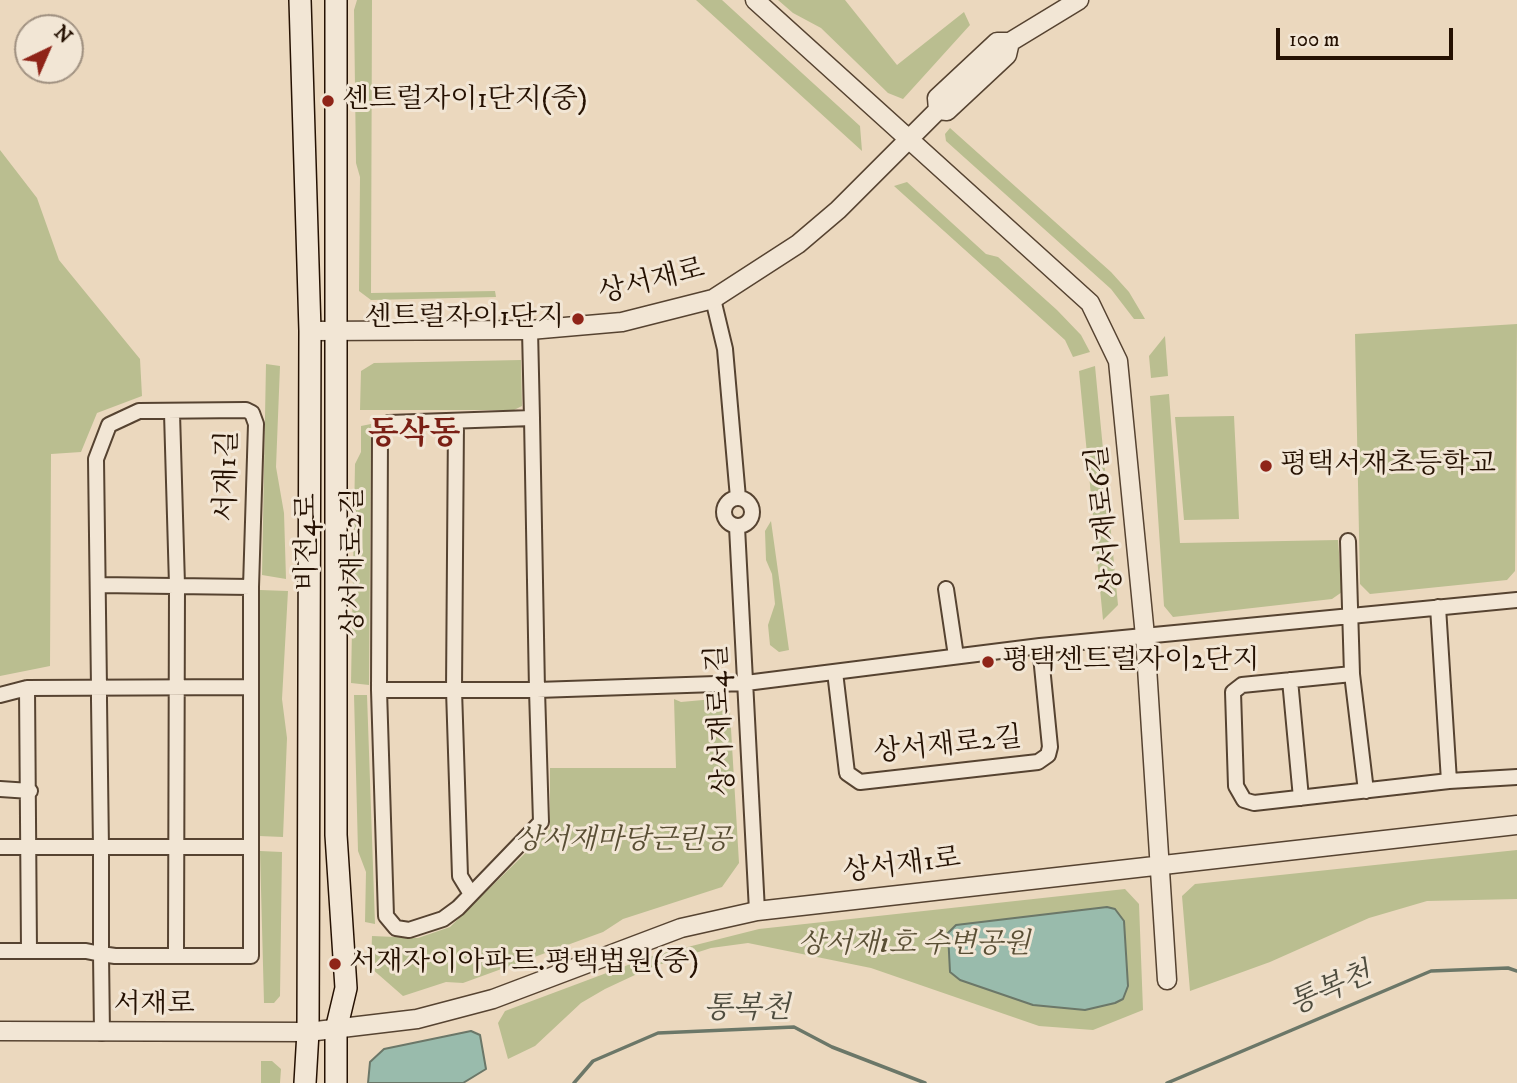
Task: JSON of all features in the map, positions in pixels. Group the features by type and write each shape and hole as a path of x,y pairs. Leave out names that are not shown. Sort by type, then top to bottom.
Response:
{"main road":[{"name":"비전4로","path":"300,0 310,331 309,1032 305,1083"},
{"name":"비전4로","path":"336,0 336,835 340,857 345,988 336,1030 336,1083"}],"street":[{"name":"상서재로6길","path":"755,0 1090,303 1118,361 1145,636 1157,863 1167,980"},
{"name":"상서재로","path":"310,331 530,330 622,322 713,299 797,244 908,141 938,110 937,98 985,51 997,42 1010,42 1079,0"},
{"path":"713,299 725,349 738,498"},
{"path":"456,421 454,690 460,876 471,894 540,827 530,330"},
{"name":"서재1길","path":"240,409 252,413 255,418 251,587 251,956 176,954 177,585 172,413 240,409"},
{"path":"102,1032 96,459 109,425 139,411 172,413"},
{"name":"상서재로2길","path":"471,894 443,919 425,926 409,930 396,928 386,916 379,690 380,432 389,423 532,418"},
{"path":"738,498 750,504 753,513 746,524 737,527 728,523 724,509 729,501 738,498"},
{"name":"상서재로4길","path":"737,527 757,911"},
{"path":"1348,541 1352,674 1366,791"},
{"path":"98,585 251,587"},
{"path":"946,589 956,656"},
{"path":"379,690 537,690 746,683 1040,646 1349,614 1517,600"},
{"path":"1438,607 1449,781"},
{"name":"상서재로2길","path":"835,671 847,773 860,782 1038,762 1048,755 1050,747 1040,646"},
{"path":"1352,674 1242,685 1233,692 1236,786 1244,800 1254,803 1449,781 1517,778"},
{"path":"1290,680 1301,798"},
{"path":"0,695 27,688 251,687"},
{"path":"27,688 30,791 29,951"},
{"path":"0,789 30,791"},
{"name":"상서재1로","path":"309,1032 417,1019 493,999 681,928 757,911 1157,863 1517,825"},
{"path":"0,847 250,847"},
{"path":"0,951 176,954"},
{"name":"서재로","path":"0,1031 309,1032"}],"green space":[{"path":"357,0 372,0 371,293 495,291 496,297 371,300 359,291 360,177 356,163 354,10"},
{"path":"696,0 722,0 860,126 862,151"},
{"path":"778,0 845,0 897,65 964,12 970,25 903,99 888,93 821,28 793,13"},
{"path":"950,128 1111,272 1129,292 1145,319 1134,319 1111,289 946,141 945,134"},
{"path":"0,150 37,198 59,260 140,359 142,396 97,413 81,452 51,454 50,666 0,676"},
{"path":"907,182 986,254 998,257 1057,310 1081,335 1090,352 1073,357 1065,340 894,186"},
{"path":"1517,324 1515,571 1507,580 1370,594 1360,584 1355,334"},
{"path":"1165,336 1168,376 1151,378 1149,356"},
{"path":"521,360 522,406 514,410 360,410 361,371 374,363"},
{"path":"266,364 280,366 276,467 284,513 286,579 262,575"},
{"path":"1095,366 1118,605 1103,620 1079,371"},
{"path":"1169,394 1180,543 1338,540 1342,592 1332,599 1173,617 1164,606 1150,396"},
{"path":"1234,416 1239,519 1184,520 1175,417"},
{"path":"371,424 369,685 351,683 355,464 361,452 361,426"},
{"path":"771,521 789,650 779,652 770,645 768,625 775,604 772,574 766,560 765,531"},
{"path":"260,590 288,591 282,699 287,738 283,837 259,836"},
{"path":"354,695 367,695 375,924 365,922 366,872 358,851"},
{"name":"상서재마당근린공","path":"674,699 681,702 714,699 730,712 739,863 722,887 623,919 603,932 463,983 446,982 403,996 371,968 372,936 418,938 450,927 550,829 550,768 676,768"},
{"path":"1517,850 1517,899 1427,901 1369,918 1270,962 1190,991 1182,896 1195,884"},
{"path":"260,851 282,852 280,996 274,1003 264,1003"},
{"name":"상서재1호 수변공원","path":"1125,889 1139,904 1143,1010 1093,1030 1039,1026 871,968 748,943 711,948 652,967 605,989 581,1003 535,1046 508,1059 498,1023 505,1011 652,956 759,929","holes":["1107,907 1115,909 1124,921 1128,986 956,925"]},
{"path":"261,1061 272,1061 281,1069 280,1083 261,1083"}],"shaded area":[{"path":"1107,907 1115,909 1124,921 1128,986 1123,999 1115,1003 1085,1010 1033,1005 960,980 950,972 948,933 956,925"},
{"path":"471,1031 480,1035 486,1069 463,1083 368,1083 370,1062 384,1049"}],"waterway":[{"name":"통복천","path":"1167,1083 1431,971 1508,968 1517,971"},
{"name":"통복천","path":"574,1083 593,1061 658,1033 794,1027 832,1047 925,1083"}],"place":[{"name":"센트럴자이1단지(중)","path":"328,101"},
{"name":"센트럴자이1단지","path":"578,319"},
{"name":"평택서재초등학교","path":"1266,466"},
{"name":"평택센트럴자이2단지","path":"988,662"},
{"name":"서재자이아파트.평택법원(중)","path":"335,964"}],"district":[{"name":"동삭동","path":"414,436"}]}
